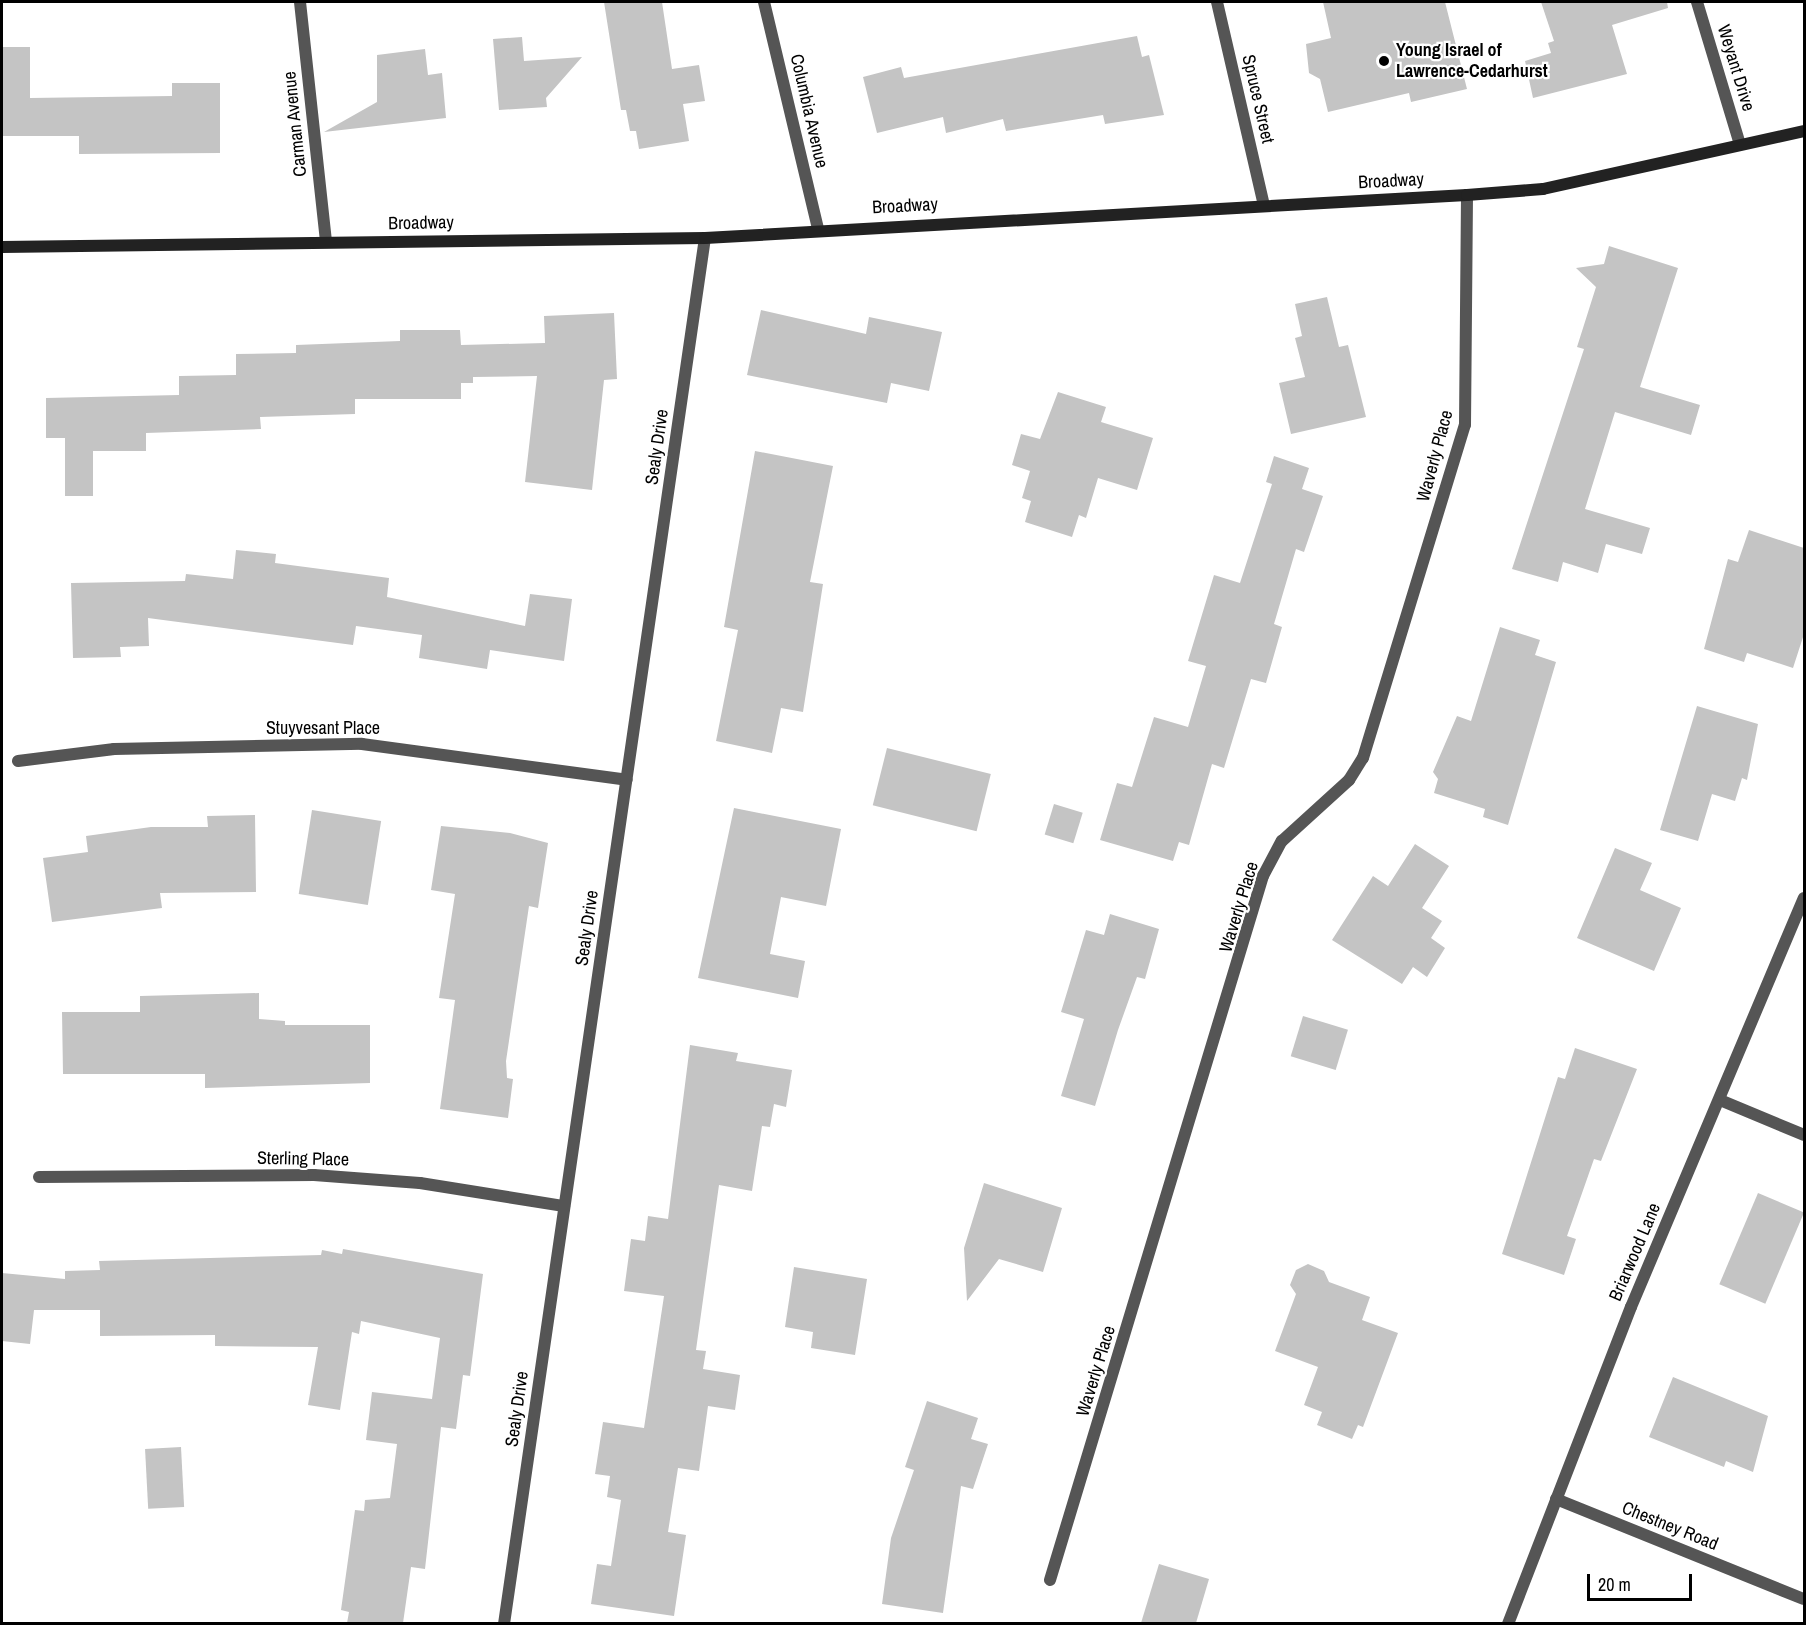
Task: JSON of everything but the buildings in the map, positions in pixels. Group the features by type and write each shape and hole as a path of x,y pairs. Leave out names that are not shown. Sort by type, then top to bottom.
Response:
{"main road":[{"name":"Broadway","path":"2,247 705,238 818,229 1467,195 1543,189 1804,131"}],"street":[{"name":"Carman Avenue","path":"300,2 326,242"},
{"name":"Columbia Avenue","path":"764,2 818,229"},
{"name":"Spruce Street","path":"1217,2 1264,205"},
{"name":"Weyant Drive","path":"1697,2 1740,144"},
{"name":"Waverly Place","path":"1050,1580 1263,876 1282,841 1349,780 1363,758 1465,425 1467,195"},
{"name":"Sealy Drive","path":"504,1623 705,238"},
{"name":"Stuyvesant Place","path":"18,761 114,749 362,744 627,780"},
{"name":"Briarwood Lane","path":"1508,1623 1556,1499 1804,898"},
{"path":"1720,1100 1804,1135"},
{"name":"Sterling Place","path":"39,1178 314,1174 420,1183 564,1206"},
{"name":"Chestney Road","path":"1556,1499 1804,1599"}],"place":[{"name":"Young Israel of Lawrence-Cedarhurst","path":"1384,61"}]}
